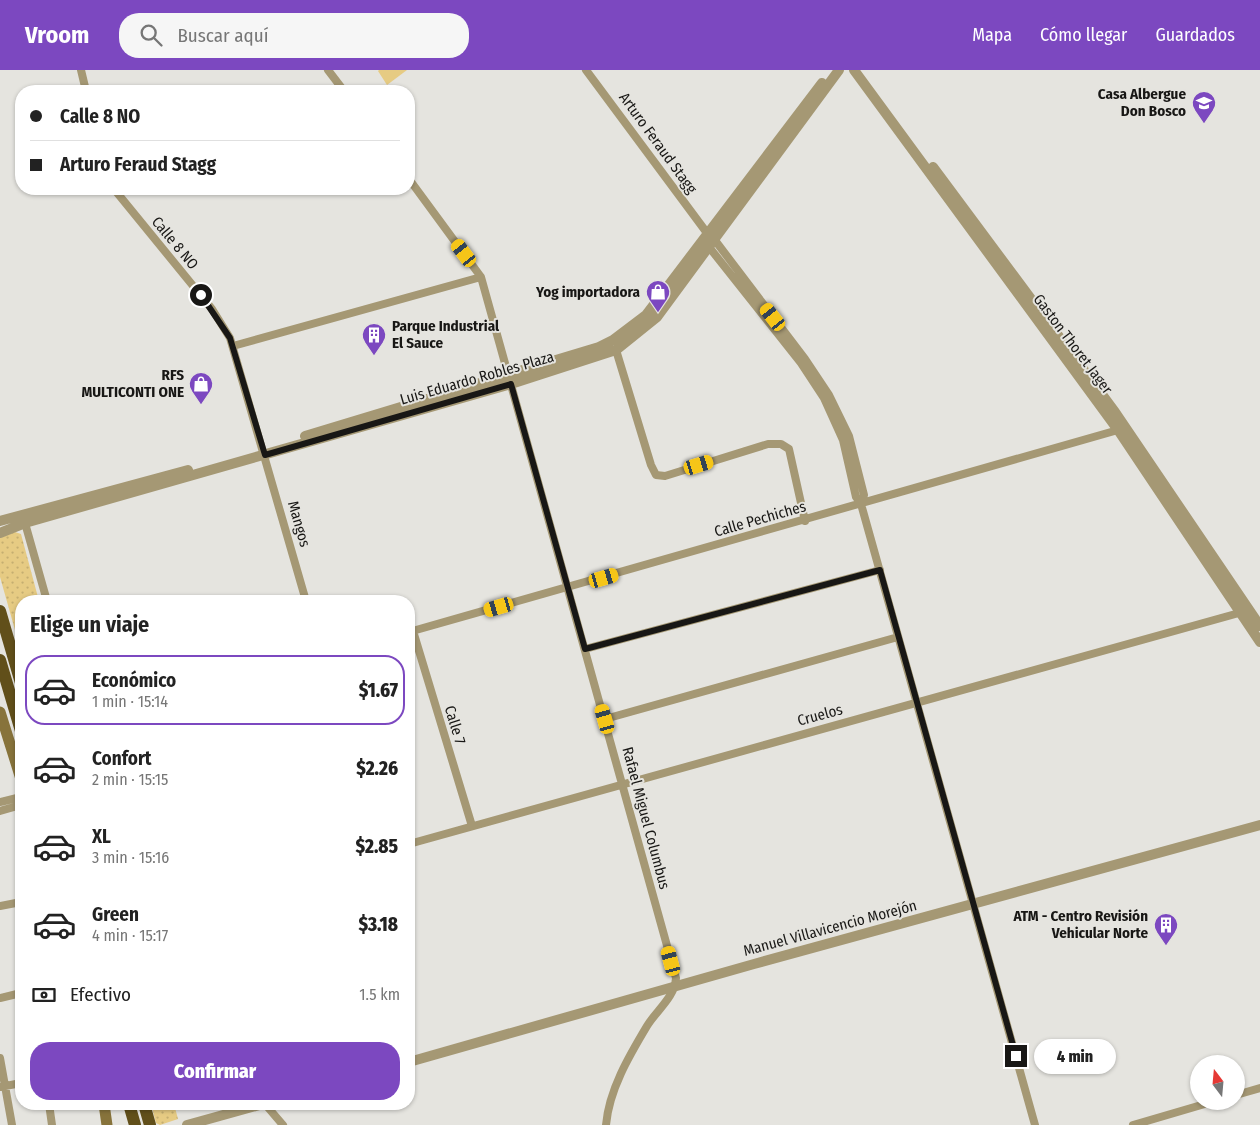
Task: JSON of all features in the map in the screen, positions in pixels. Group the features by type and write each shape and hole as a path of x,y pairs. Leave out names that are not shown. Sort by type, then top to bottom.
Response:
{"highway":[{"path":"0,611 15,662"},
{"path":"0,660 15,711"},
{"path":"131,1110 135,1125"},
{"path":"146,1110 150,1125"}],"main road":[{"path":"0,712 15,761"},
{"path":"105,1110 107,1125"}],"street":[{"path":"81,70 85,85"},
{"path":"328,70 339,85"},
{"name":"Arturo Feraud Stagg","path":"586,70 801,363 824,398 841,433 856,497 861,504 918,703 972,904 1035,1125"},
{"name":"Luis Eduardo Robles Plaza","path":"0,533 25,523 509,379 616,350 657,317 831,70"},
{"name":"Luis Eduardo Robles Plaza","path":"509,379 599,347 613,340 646,315 710,240 839,70"},
{"name":"Gaston Thoret Jager","path":"854,70 1118,430 1239,614 1260,642"},
{"name":"Gaston Thoret Jager","path":"860,70 1115,412 1260,626"},
{"name":"Rafael Miguel Columbus","path":"415,187 481,277 623,784 676,978 676,986"},
{"name":"Calle 8 NO","path":"119,195 212,309 230,338 264,452"},
{"path":"233,346 481,277"},
{"path":"616,350 651,465 656,475 665,476 768,444 781,444 789,449 805,521"},
{"name":"Calle Pechiches","path":"415,631 805,521 1118,430"},
{"name":"Luis Eduardo Robles Plaza","path":"0,521 264,452"},
{"name":"Mangos","path":"264,452 304,595"},
{"path":"25,523 45,595"},
{"path":"585,649 880,570"},
{"name":"Cruelos","path":"415,842 1239,614"},
{"path":"605,719 898,636"},
{"name":"Calle 7","path":"415,645 472,826"},
{"path":"0,802 15,798"},
{"path":"0,811 15,807"},
{"name":"Manuel Villavicencio Morejón","path":"415,1060 676,986 1260,825"},
{"path":"0,906 15,903"},
{"path":"606,1125 620,1074 648,1025 676,986"},
{"path":"0,998 15,994"},
{"path":"0,1058 3,1087 12,1125"},
{"path":"1245,1092 1260,1088"},
{"path":"1133,1125 1190,1108"},
{"path":"50,1110 52,1125"},
{"path":"187,1125 242,1110"},
{"path":"269,1110 283,1125"}],"shaded area":[{"path":"379,70 407,70 387,85"},
{"path":"15,532 21,534 37,595 15,595 15,630 0,577 0,538"},
{"path":"153,1110 176,1110 178,1119 160,1125 156,1123"}],"place":[{"name":"Casa Albergue Don Bosco","path":"1204,124"},
{"name":"Yog importadora","path":"658,313"},
{"name":"Parque Industrial El Sauce","path":"374,356"},
{"name":"RFS MULTICONTI ONE","path":"201,405"},
{"name":"ATM - Centro Revisión Vehicular Norte","path":"1166,946"}],"route":[{"path":"201,295 230,338 265,455 511,384 585,649 880,570 918,703 943,801 1016,1056"}]}
